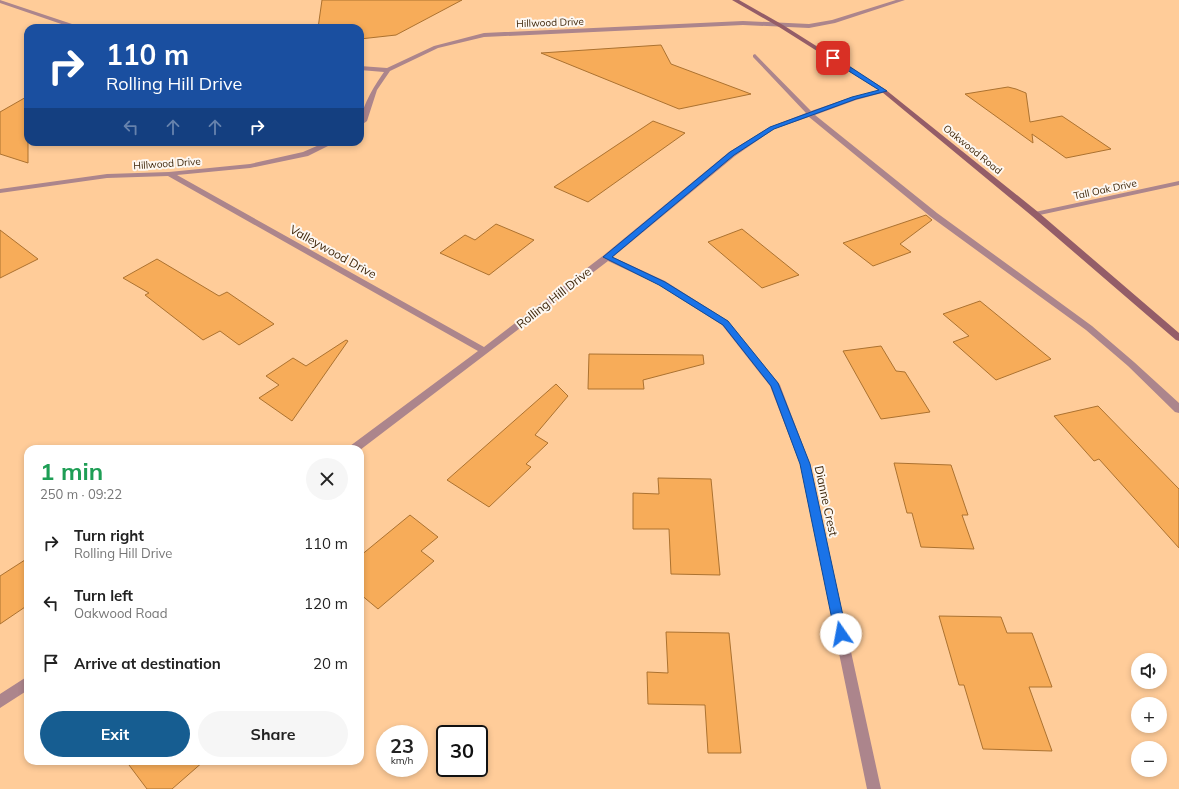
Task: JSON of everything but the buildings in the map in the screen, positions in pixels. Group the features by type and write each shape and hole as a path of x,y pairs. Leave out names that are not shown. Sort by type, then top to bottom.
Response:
{"main road":[{"name":"Oakwood Road","path":"735,0 782,26 884,91 1035,214 1179,338"}],"street":[{"name":"Hillwood Drive","path":"364,121 374,90 388,70 436,47 484,35 743,23 782,26 809,26 833,22 902,0"},
{"path":"0,1 67,24"},
{"path":"755,56 811,114 934,215 1088,328 1132,364 1179,409"},
{"path":"364,68 388,70"},
{"name":"Rolling Hill Drive","path":"359,445 607,257 738,149 772,128 854,98 884,91"},
{"name":"Hillwood Drive","path":"0,192 107,176 169,174 250,166 306,154 323,146"},
{"name":"Valleywood Drive","path":"169,174 485,351"},
{"name":"Tall Oak Drive","path":"1035,214 1179,183"},
{"name":"Dianne Crest","path":"607,257 662,283 726,323 775,385 805,464 874,789"},
{"path":"0,702 24,685"}],"route":[{"path":"833,58 884,91 854,98 772,128 751,140 607,257 662,283 726,323 775,385 805,464 841,634"}]}
